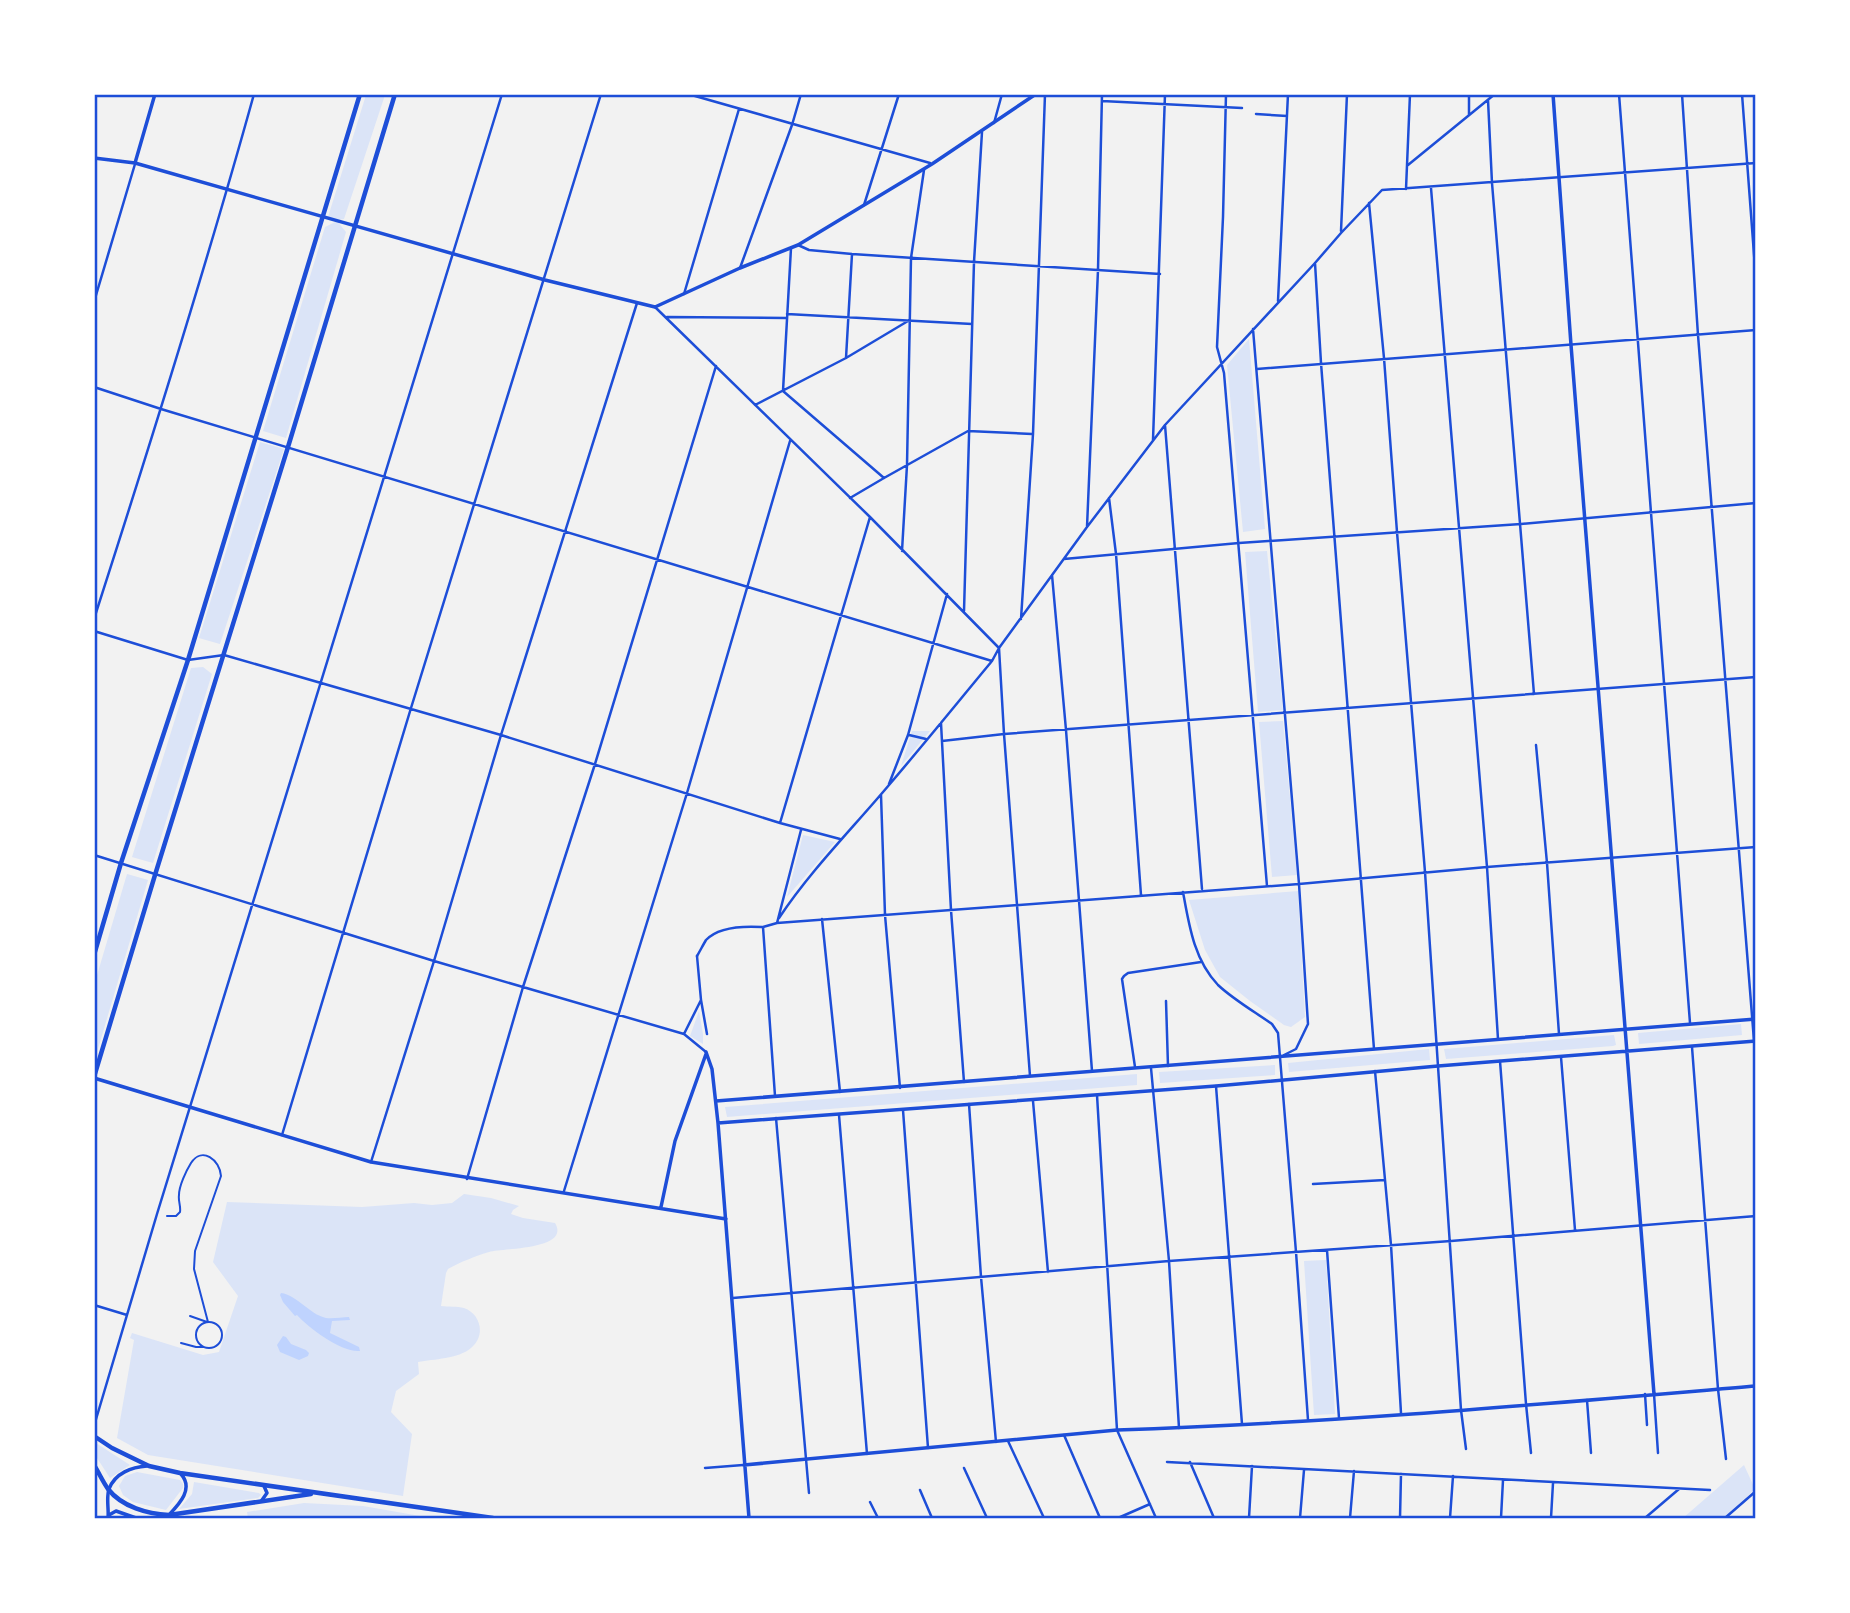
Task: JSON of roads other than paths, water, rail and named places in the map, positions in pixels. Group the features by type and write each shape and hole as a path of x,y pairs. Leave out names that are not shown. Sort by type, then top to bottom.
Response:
{"main road":[{"path":"94,955 121,863 188,660 359,94"},
{"path":"94,1078 395,94"},
{"path":"94,1436 149,1466 180,1473 493,1518"},
{"path":"94,1465 109,1490 135,1508 167,1517 319,1493"}],"street":[{"path":"94,302 155,94"},
{"path":"94,619 228,190 254,94"},
{"path":"94,1426 502,94"},
{"path":"282,1135 342,932 601,94"},
{"path":"688,94 932,164"},
{"path":"740,268 801,94"},
{"path":"863,206 899,94"},
{"path":"994,123 1002,94"},
{"path":"655,307 798,245 932,164 1037,94"},
{"path":"1021,619 1033,434 1045,94"},
{"path":"1087,527 1102,94"},
{"path":"1153,440 1164,94"},
{"path":"1226,94 1217,347 1224,373 1267,886"},
{"path":"1278,301 1288,94"},
{"path":"1341,233 1347,94"},
{"path":"1406,189 1410,94"},
{"path":"1469,94 1469,115"},
{"path":"1408,164 1495,94"},
{"path":"1553,94 1658,1453"},
{"path":"1619,94 1690,1024"},
{"path":"1682,94 1698,335 1754,1019 1755,1066"},
{"path":"1742,94 1755,281"},
{"path":"1488,100 1492,183 1534,694"},
{"path":"1102,101 1242,107"},
{"path":"683,295 739,109"},
{"path":"1256,114 1287,116"},
{"path":"964,611 974,262 982,130"},
{"path":"94,158 135,163 544,280 655,307 667,317 999,648 1030,1077"},
{"path":"779,918 841,839 888,787 992,661 1087,527 1165,425 1382,190 1755,163"},
{"path":"902,551 911,258 924,169"},
{"path":"1431,188 1487,867 1498,1040"},
{"path":"1369,203 1425,872 1435,1045 1466,1449"},
{"path":"798,245 809,250 852,254 1160,274"},
{"path":"783,391 791,248"},
{"path":"846,358 852,254"},
{"path":"1315,263 1374,1050"},
{"path":"371,1162 501,735 637,303"},
{"path":"667,317 787,316 972,324"},
{"path":"755,405 846,358 908,321"},
{"path":"1253,329 1286,713 1308,1024 1296,1049 1280,1057"},
{"path":"1257,369 1755,330"},
{"path":"467,1179 523,987 595,764 716,366"},
{"path":"94,387 992,661"},
{"path":"783,391 884,478"},
{"path":"1165,425 1202,891"},
{"path":"850,498 968,432 1033,434"},
{"path":"564,1193 749,587 790,441"},
{"path":"1109,498 1141,895"},
{"path":"1064,559 1755,503"},
{"path":"780,823 870,517"},
{"path":"1052,575 1092,1072"},
{"path":"888,787 908,735 947,594"},
{"path":"94,631 188,660 224,655 501,735 801,830 841,839"},
{"path":"942,741 1004,734 1755,677"},
{"path":"941,722 964,1083"},
{"path":"908,735 926,739"},
{"path":"1535,745 1559,1034"},
{"path":"881,794 885,915 900,1088"},
{"path":"777,923 801,830"},
{"path":"707,1034 697,956 712,935 738,926 763,927 822,919 1755,847"},
{"path":"94,855 434,961 684,1034 706,1052 712,1069 716,1101 749,1518"},
{"path":"1183,892 1202,962 1210,975 1221,987 1276,1028 1278,1033 1308,1420"},
{"path":"822,919 840,1092"},
{"path":"763,927 775,1097"},
{"path":"1136,1069 1122,979 1128,973 1202,962"},
{"path":"684,1034 701,1000"},
{"path":"1166,1001 1168,1066"},
{"path":"716,1101 1754,1019"},
{"path":"718,1123 1755,1042"},
{"path":"1692,1046 1704,1220 1726,1459"},
{"path":"661,1208 675,1142 706,1052"},
{"path":"1561,1057 1575,1230"},
{"path":"1500,1061 1525,1404 1531,1453"},
{"path":"1151,1068 1169,1261 1179,1428"},
{"path":"1375,1071 1391,1245 1401,1413"},
{"path":"94,1078 371,1162 726,1219"},
{"path":"1216,1086 1242,1424"},
{"path":"1097,1095 1117,1430 1156,1518"},
{"path":"1033,1099 1048,1272"},
{"path":"969,1104 996,1442"},
{"path":"903,1109 928,1448"},
{"path":"839,1114 867,1454"},
{"path":"776,1118 809,1493"},
{"path":"1313,1184 1385,1180"},
{"path":"732,1298 1755,1216"},
{"path":"1327,1249 1339,1418"},
{"path":"94,1305 127,1315"},
{"path":"705,1468 1117,1430 1339,1418 1755,1385"},
{"path":"1645,1394 1647,1425"},
{"path":"1587,1399 1591,1453"},
{"path":"1064,1435 1100,1518"},
{"path":"1008,1441 1044,1518"},
{"path":"1167,1462 1710,1490"},
{"path":"1189,1462 1214,1518"},
{"path":"108,1517 109,1490 116,1479 127,1470 149,1466"},
{"path":"1250,1518 1252,1466"},
{"path":"964,1468 987,1518"},
{"path":"1300,1518 1304,1468"},
{"path":"1350,1518 1354,1471"},
{"path":"167,1517 187,1490 186,1480 180,1473"},
{"path":"1400,1518 1401,1474"},
{"path":"1450,1518 1453,1476"},
{"path":"1501,1518 1503,1479"},
{"path":"1551,1518 1553,1482"},
{"path":"257,1503 267,1496 263,1485"},
{"path":"1645,1518 1679,1489"},
{"path":"920,1490 932,1518"},
{"path":"1725,1518 1755,1491"},
{"path":"870,1502 878,1518"},
{"path":"1118,1518 1150,1504"},
{"path":"108,1517 116,1511 136,1518"}],"lane":[{"path":"167,1216 176,1216 180,1212 178,1194 194,1159 205,1156 214,1159 221,1170 221,1176 193,1263 208,1322"},
{"path":"181,1343 196,1348 215,1346 222,1336 217,1324 190,1317"},
{"path":"206,1347 200,1343 197,1336 198,1328 208,1322"}],"water":[{"path":"281,1293 287,1294 320,1316 349,1317 350,1320 332,1321 330,1333 359,1347 360,1351 344,1348 317,1333 295,1316 283,1302"},
{"path":"283,1336 291,1344 306,1350 308,1356 299,1360 280,1352 277,1345"}]}
